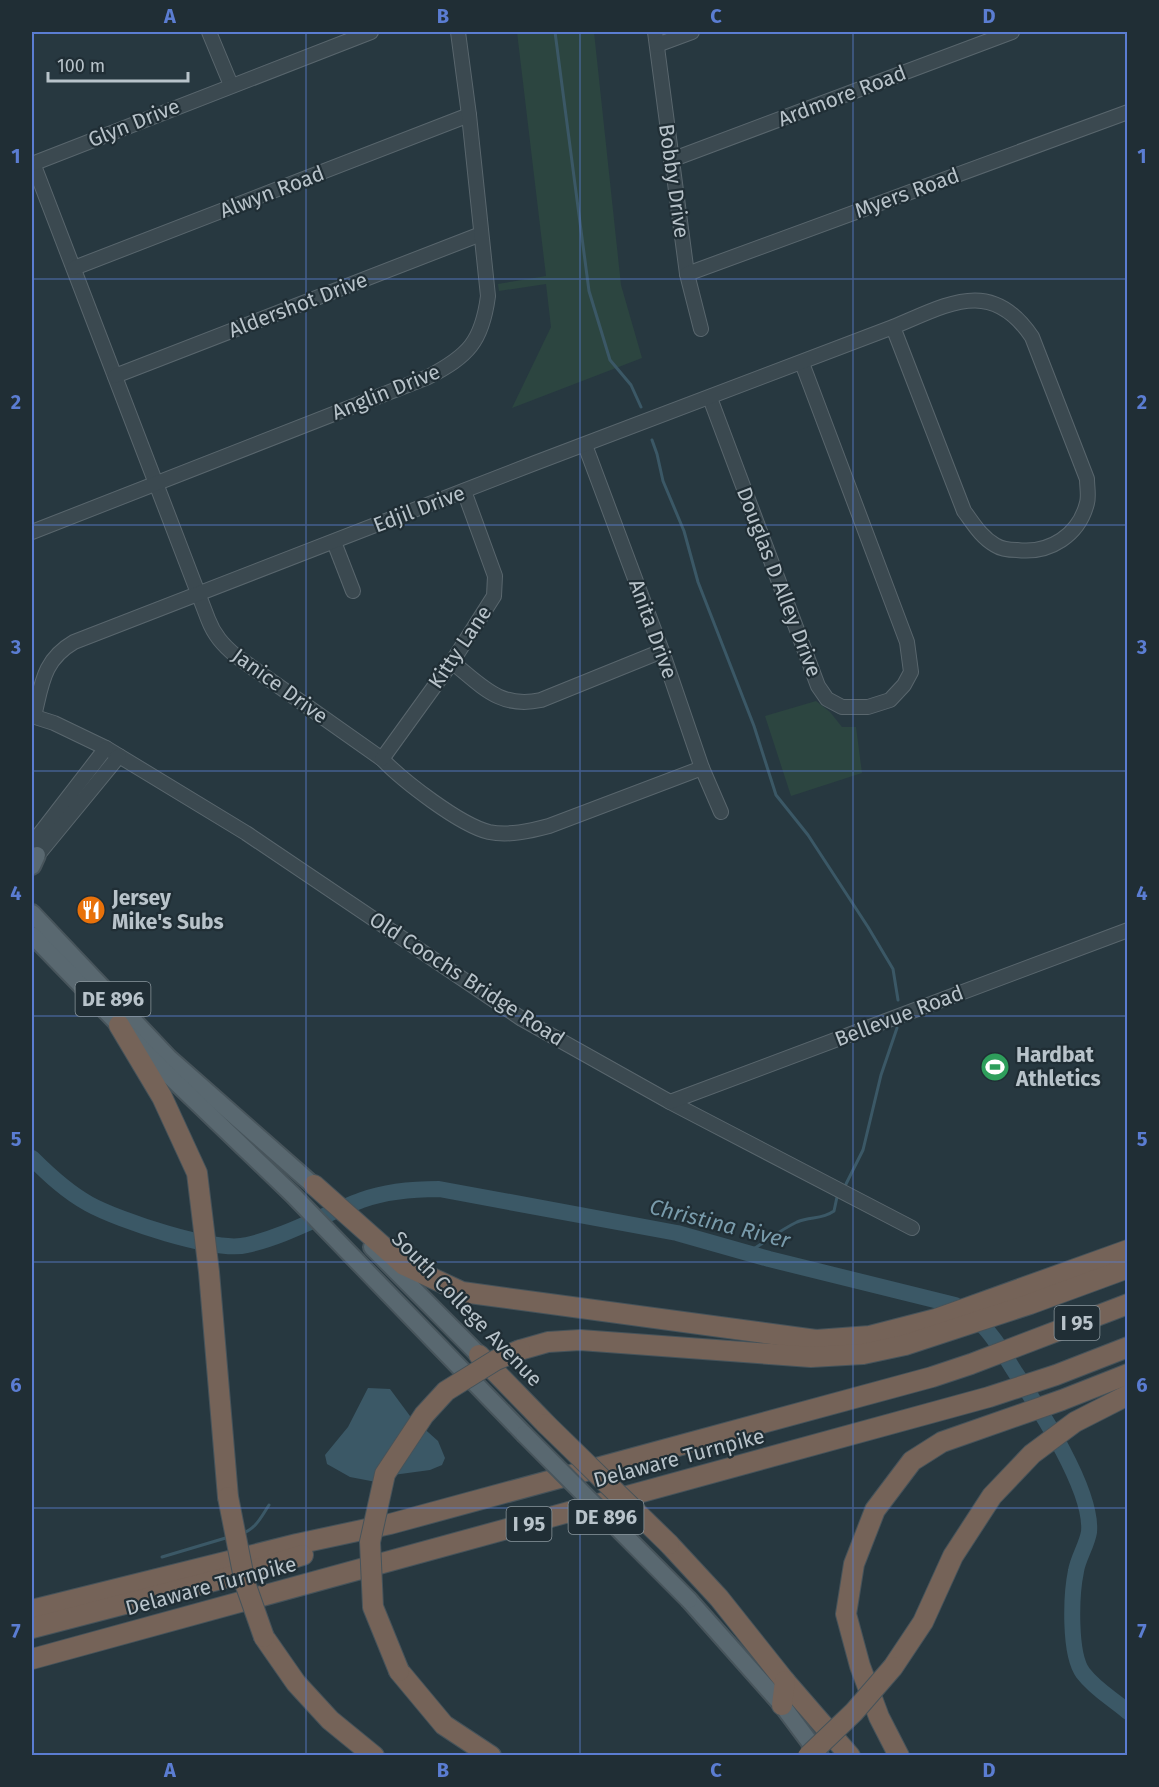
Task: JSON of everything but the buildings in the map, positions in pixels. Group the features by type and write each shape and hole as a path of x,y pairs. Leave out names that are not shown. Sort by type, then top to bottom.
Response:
{"highway":[{"path":"119,1026 162,1097 197,1173 209,1272 228,1497 245,1584 264,1637 296,1683 330,1720 374,1755"},
{"path":"314,1185 404,1265 462,1292 813,1349"},
{"path":"491,1755 444,1725 399,1671 373,1607 370,1542 385,1474 424,1415 446,1391 496,1360 548,1342 580,1340 813,1349 863,1354 905,1345 1025,1297 1128,1250"},
{"path":"1025,1297 1128,1268"},
{"name":"Delaware Turnpike","path":"32,1610 297,1544 390,1524 932,1377 1128,1304"},
{"name":"Delaware Turnpike","path":"32,1659 989,1397 1056,1375 1128,1347"},
{"name":"South College Avenue","path":"479,1355 669,1544 720,1598 785,1681 850,1755"},
{"path":"899,1755 879,1717 860,1666 846,1614 854,1564 875,1510 912,1461 942,1442 1128,1374"},
{"path":"808,1755 854,1712 893,1667 923,1622 952,1556 992,1496 1032,1454 1075,1422 1128,1395"},
{"name":"Delaware Turnpike","path":"32,1628 244,1573 390,1524"},
{"path":"782,1705 785,1681"}],"main road":[{"path":"32,902 34,923"},
{"name":"DE 896","path":"34,923 119,1026 294,1195 524,1434 689,1600 782,1705 820,1755"},
{"name":"DE 896","path":"34,923 169,1058 314,1185"},
{"name":"South College Avenue","path":"356,1224 479,1355"}],"street":[{"path":"210,32 231,85"},
{"name":"Glyn Drive","path":"32,163 231,85 347,36 371,32"},
{"name":"Anglin Drive","path":"32,532 417,381 451,365 466,352 476,339 485,318 488,296 458,32"},
{"path":"656,38 692,32"},
{"name":"Ardmore Road","path":"671,160 1012,32"},
{"name":"Bobby Drive","path":"656,38 687,274 701,329"},
{"name":"Myers Road","path":"687,274 1128,112"},
{"name":"Alwyn Road","path":"74,268 469,115"},
{"name":"Janice Drive","path":"32,163 212,629 224,646 382,759 398,776 468,824 490,832 527,832 549,826 702,768"},
{"name":"Aldershot Drive","path":"115,376 481,234"},
{"name":"Edjil Drive","path":"33,716 47,668 53,658 67,646 464,491 848,346 893,327 947,305 966,300 988,302 1004,308 1020,319 1032,337 1087,479 1088,501 1080,521 1068,536 1051,546 1032,552 996,546 978,531 964,511 893,327"},
{"name":"Douglas D Alley Drive","path":"710,398 818,686 827,699 842,707 868,707 890,700 912,672 907,642 802,363"},
{"name":"Anita Drive","path":"585,445 662,651 702,768 721,812"},
{"name":"Kitty Lane","path":"382,759 452,662 494,596 496,586 492,563 464,491"},
{"path":"334,542 353,591"},
{"path":"452,662 502,699 513,703 527,703 541,700 662,651"},
{"name":"Old Coochs Bridge Road","path":"33,716 73,731 106,748 246,832 508,1011 670,1102 912,1228"},
{"path":"33,857 106,748"},
{"path":"33,857 119,756"},
{"name":"Bellevue Road","path":"670,1102 1128,930"}],"green space":[{"path":"517,32 594,32 621,285 642,358 512,408 551,327 546,284 499,291 498,284 546,276"},
{"path":"816,701 830,712 842,727 856,727 862,773 791,796 765,716"}],"water":[{"path":"368,1388 390,1389 410,1416 438,1441 445,1458 442,1465 430,1470 393,1475 376,1482 350,1477 327,1464 325,1455 348,1427"}],"waterway":[{"path":"555,32 589,291 610,360 631,385 641,407"},
{"path":"652,440 663,481 684,531 698,582 754,726 776,795 808,835 893,969 898,1000"},
{"path":"846,1184 863,1150 881,1075 897,1028"},
{"name":"Christina River","path":"32,1158 66,1189 103,1211 167,1234 213,1244 247,1245 276,1236 381,1194 439,1189 677,1233 769,1259 955,1305 978,1321 995,1340 1050,1427 1073,1472 1088,1515 1089,1532 1074,1581 1072,1624 1075,1652 1078,1664 1088,1679 1128,1712"},
{"path":"747,1253 797,1222 825,1216 834,1211 837,1197"},
{"path":"241,1534 254,1526 269,1505"},
{"path":"162,1557 229,1537"}],"place":[{"name":"Jersey Mike's Subs","path":"91,910"},
{"name":"Hardbat Athletics","path":"995,1067"}]}
